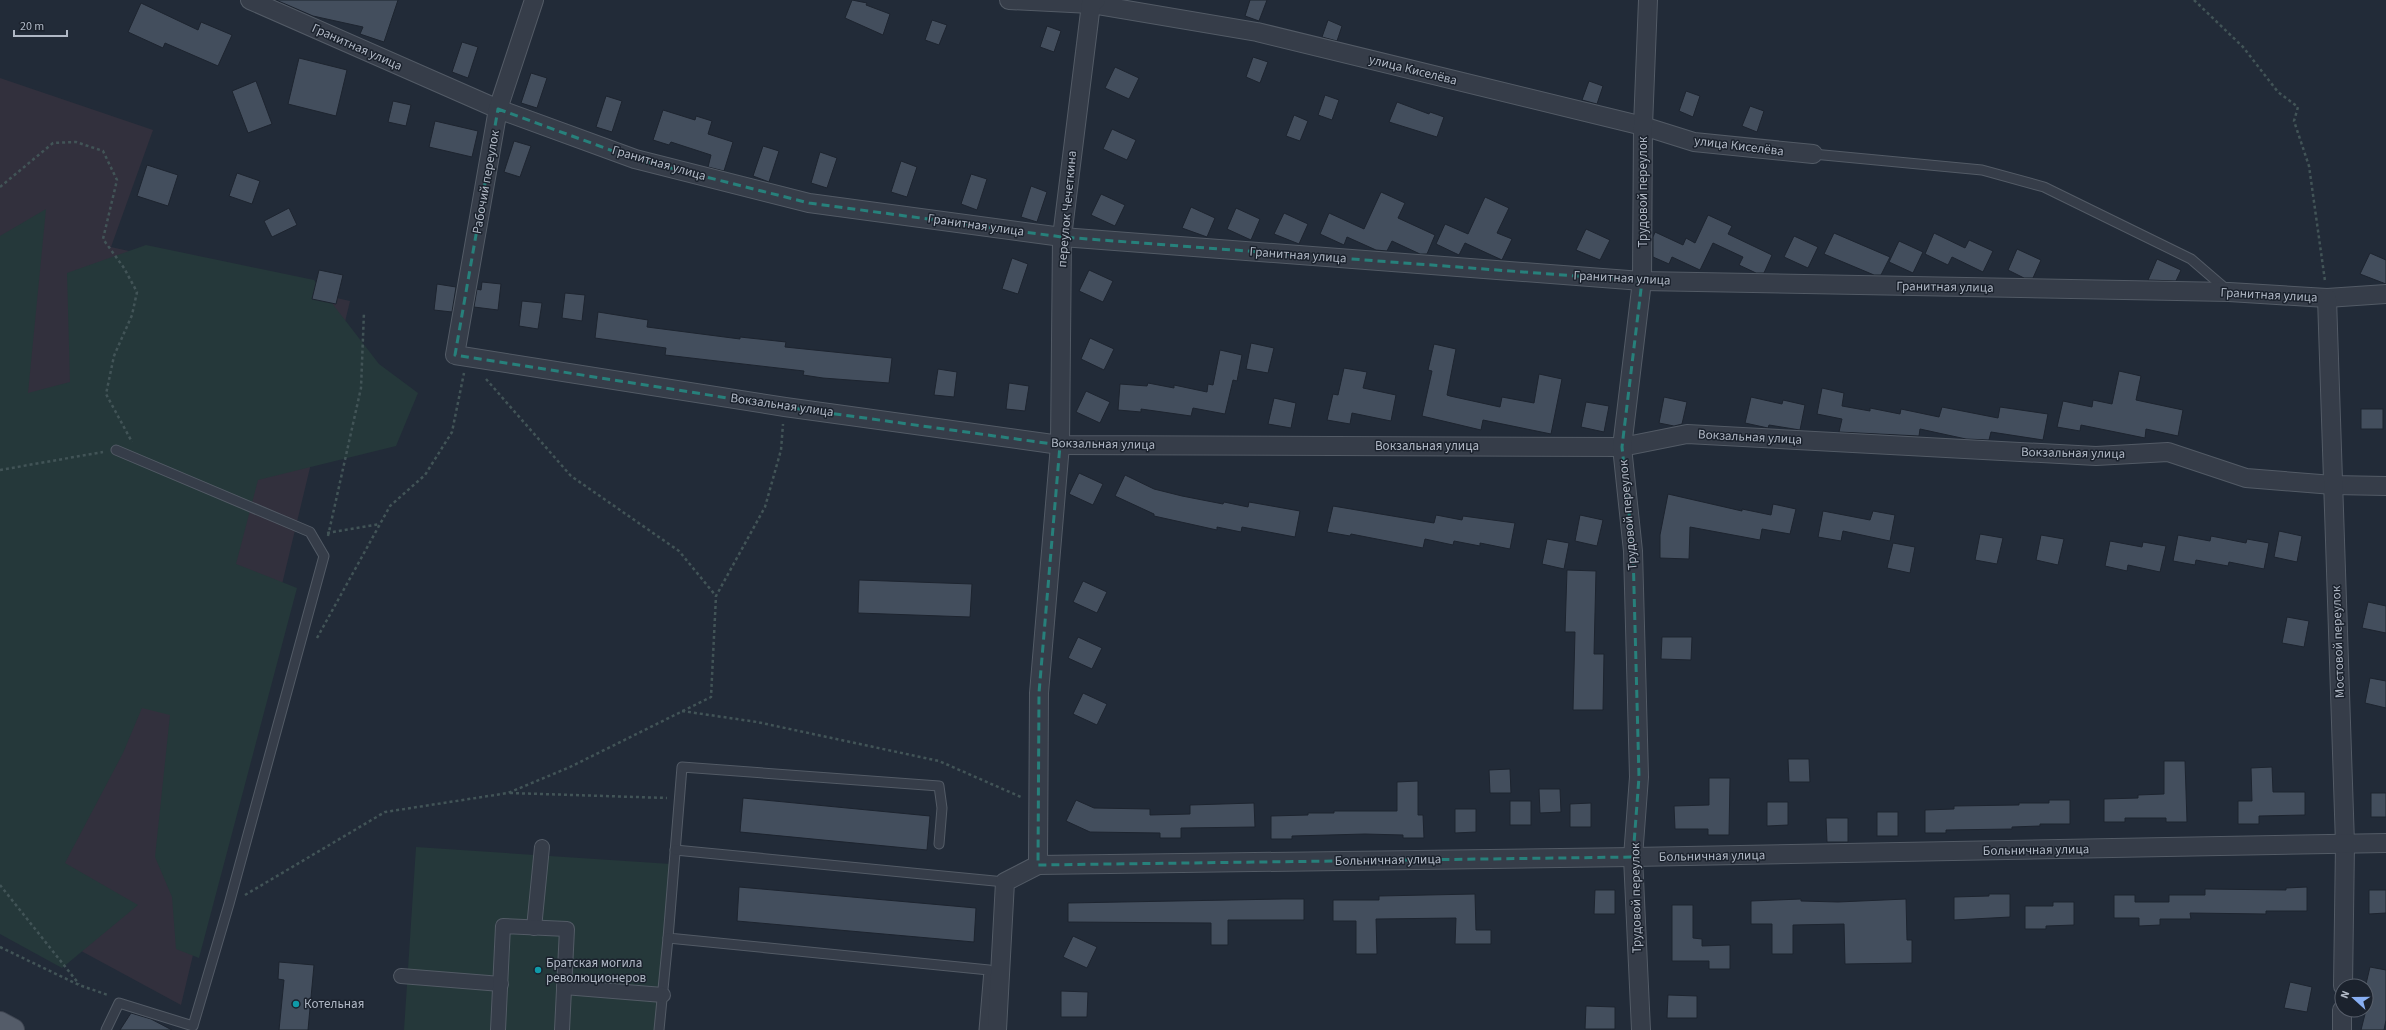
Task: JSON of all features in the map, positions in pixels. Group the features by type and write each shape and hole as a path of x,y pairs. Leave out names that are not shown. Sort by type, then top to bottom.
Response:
{"main road":[{"path":"0,1023 13,1030"}],"street":[{"name":"Гранитная улица","path":"250,0 498,109 635,159 809,203 1062,237 1642,281 2229,292 2327,298 2386,294"},
{"name":"Рабочий переулок","path":"468,357 455,355 498,109 534,0"},
{"name":"улица Киселёва","path":"1009,0 1093,2 1257,32 1643,126 1694,142 1813,154"},
{"name":"Трудовой переулок","path":"1641,1030 1633,857 1639,770 1633,551 1622,447 1642,281 1643,126 1648,0"},
{"name":"переулок Чечеткина","path":"1038,865 1039,693 1060,445 1062,237 1093,2"},
{"name":"Мостовой переулок","path":"2327,298 2345,844 2343,978"},
{"name":"Вокзальная улица","path":"468,357 785,407 1060,445 1622,447 1687,434 2096,456 2168,452 2246,478 2333,485 2386,486"},
{"name":"Больничная улица","path":"1038,865 1633,857 2386,843"},
{"path":"534,928 542,847"},
{"path":"997,1030 1005,882 1038,865"},
{"path":"498,1030 503,926 567,929 562,1030"},
{"path":"400,976 500,984"},
{"path":"564,987 663,995"},
{"path":"2342,1018 2342,1030"}],"lane":[{"path":"1813,154 1982,170 2044,187 2190,259 2229,292"},
{"path":"106,1030 119,1002 193,1026 229,904 324,556 310,532 116,450"},
{"path":"659,1030 682,767 939,786 942,808 939,844"},
{"path":"675,850 1005,882"},
{"path":"668,938 989,970 984,1030"}],"path":[{"path":"2194,0 2243,47 2278,92 2298,107 2294,121 2309,166 2327,298"},
{"path":"0,187 53,143 76,142 104,151 118,180 103,238 124,268 137,292 132,314 114,356 106,394 140,461"},
{"path":"324,556 361,388 364,312"},
{"path":"315,642 390,506 425,475 452,432 468,357"},
{"path":"468,357 571,476 679,551 716,596"},
{"path":"508,793 570,767 710,696 716,596 765,507 781,450 785,407"},
{"path":"0,470 116,450"},
{"path":"310,532 328,534 380,524"},
{"path":"682,711 757,722 939,761 1038,804"},
{"path":"229,904 385,812 508,793 679,798"},
{"path":"0,885 79,985"},
{"path":"0,947 79,985 115,998"}],"highlighted area":[{"path":"498,109 635,159 809,203 1062,237 1642,281 1622,447 1633,551 1639,777 1633,857 1038,865 1039,693 1060,445 785,407 455,355"}],"shaded area":[{"path":"0,78 153,130 111,247 350,301 181,1005 0,907"},
{"path":"46,209 28,393 70,382 67,273 146,245 314,280 379,364 418,393 396,446 258,480 236,564 297,588 199,958 176,949 172,897 155,857 170,715 142,708 123,753 65,863 138,905 62,968 0,934 0,236"},
{"path":"416,847 671,864 660,1030 404,1030"}],"building":[{"path":"276,0 398,0 384,42 360,34 363,27 313,16"},
{"path":"852,0 867,3 866,5 890,14 883,35 845,18"},
{"path":"1250,0 1267,0 1259,21 1245,16"},
{"path":"141,3 198,30 201,22 232,35 218,66 165,43 163,48 128,32"},
{"path":"932,20 947,25 939,45 925,40"},
{"path":"1328,20 1342,26 1337,41 1322,37"},
{"path":"1047,26 1061,31 1054,52 1040,47"},
{"path":"462,42 478,47 468,78 452,72"},
{"path":"1253,57 1268,62 1260,83 1246,77"},
{"path":"299,58 347,70 336,116 288,104"},
{"path":"1115,67 1139,78 1129,99 1105,88"},
{"path":"531,73 547,78 537,108 521,103"},
{"path":"256,81 272,124 248,133 232,91"},
{"path":"1589,81 1603,86 1597,104 1582,100"},
{"path":"1686,91 1700,96 1693,117 1679,111"},
{"path":"1325,95 1339,100 1332,120 1318,115"},
{"path":"606,96 622,101 612,132 596,127"},
{"path":"393,101 411,105 406,126 388,122"},
{"path":"1397,102 1429,114 1430,112 1444,117 1437,137 1389,122"},
{"path":"1750,106 1764,111 1757,132 1742,126"},
{"path":"663,110 695,120 696,116 712,121 708,134 733,142 724,171 708,167 711,155 671,142 669,145 653,140"},
{"path":"1294,115 1308,121 1300,141 1286,136"},
{"path":"435,121 478,131 472,157 429,147"},
{"path":"1112,129 1136,140 1127,160 1103,149"},
{"path":"514,141 531,146 520,177 504,172"},
{"path":"763,146 779,151 769,182 753,176"},
{"path":"820,152 837,158 827,188 811,183"},
{"path":"901,161 917,167 907,197 891,192"},
{"path":"147,165 178,175 168,206 137,196"},
{"path":"237,173 260,181 252,204 229,196"},
{"path":"971,174 987,179 977,210 961,204"},
{"path":"1031,186 1047,192 1037,222 1021,217"},
{"path":"1381,192 1405,203 1398,218 1435,235 1427,254 1420,254 1392,241 1387,251 1376,250 1347,237 1344,245 1320,234 1329,213 1364,229"},
{"path":"1101,194 1125,205 1115,226 1091,215"},
{"path":"1485,197 1509,208 1497,233 1512,239 1502,260 1465,243 1459,255 1436,244 1445,224 1468,234"},
{"path":"1191,207 1215,218 1207,237 1182,228"},
{"path":"289,208 297,225 272,237 264,221"},
{"path":"1236,208 1260,219 1251,240 1227,229"},
{"path":"1284,213 1308,224 1299,244 1274,234"},
{"path":"1708,215 1732,226 1728,234 1772,255 1764,273 1756,273 1739,265 1743,257 1713,243 1700,270 1672,257 1669,264 1653,257 1653,237 1655,232 1683,245 1686,238 1695,243"},
{"path":"1586,229 1610,240 1600,260 1576,250"},
{"path":"1834,233 1890,257 1881,275 1874,275 1824,254"},
{"path":"1934,233 1965,248 1969,240 1993,251 1983,272 1952,257 1948,265 1925,254"},
{"path":"1794,236 1818,247 1808,268 1784,257"},
{"path":"1899,241 1923,252 1913,273 1889,262"},
{"path":"2017,249 2041,260 2033,278 2024,278 2008,270"},
{"path":"2370,253 2386,260 2386,284 2360,274"},
{"path":"1012,258 1028,264 1018,294 1002,289"},
{"path":"2157,259 2181,270 2176,281 2148,280"},
{"path":"319,270 343,275 336,304 312,299"},
{"path":"1089,270 1113,281 1103,302 1079,291"},
{"path":"482,282 501,284 498,310 474,307 477,289 481,290"},
{"path":"437,284 456,287 452,312 434,310"},
{"path":"565,293 585,295 582,321 562,318"},
{"path":"522,301 542,303 538,329 519,326"},
{"path":"598,312 648,320 647,327 740,339 740,337 786,342 785,347 892,358 889,383 823,378 803,375 804,371 665,355 666,348 595,338"},
{"path":"1090,338 1114,349 1104,370 1081,359"},
{"path":"1251,343 1274,348 1268,373 1246,369"},
{"path":"1434,344 1456,349 1447,395 1450,396 1500,407 1502,397 1534,403 1539,374 1562,379 1551,434 1483,420 1481,430 1422,416 1432,371 1428,370"},
{"path":"1220,350 1242,355 1237,381 1233,380 1225,414 1193,408 1191,416 1141,409 1141,412 1118,410 1120,384 1147,386 1148,383 1174,388 1174,385 1207,392 1208,384 1213,385"},
{"path":"1344,368 1367,372 1363,388 1396,395 1391,421 1352,413 1350,424 1327,420 1333,394 1338,395"},
{"path":"938,369 957,372 954,397 934,395"},
{"path":"2119,371 2141,376 2136,400 2183,410 2178,436 2146,429 2145,438 2081,425 2080,431 2057,427 2063,401 2092,407 2093,400 2112,404"},
{"path":"1009,383 1029,386 1025,411 1006,409"},
{"path":"1822,388 1844,393 1842,406 1870,411 1870,408 1900,414 1901,409 1939,417 1942,407 1998,418 2000,407 2048,414 2043,440 1991,432 1989,440 1966,439 1920,429 1919,436 1839,432 1842,419 1817,414"},
{"path":"1086,391 1110,402 1100,423 1076,412"},
{"path":"1664,397 1687,402 1682,424 1674,426 1659,423"},
{"path":"1751,397 1782,404 1783,400 1805,405 1800,430 1769,425 1768,428 1745,423"},
{"path":"1274,398 1296,403 1291,428 1268,424"},
{"path":"1586,402 1609,406 1604,432 1581,427"},
{"path":"2361,409 2383,409 2383,429 2361,429"},
{"path":"1079,473 1103,484 1093,505 1069,494"},
{"path":"1125,475 1154,489 1182,496 1223,504 1224,502 1248,507 1249,502 1300,511 1295,537 1242,527 1241,532 1217,527 1217,530 1154,516 1154,514 1115,496"},
{"path":"1668,494 1742,511 1742,509 1771,515 1773,504 1796,509 1790,534 1762,529 1760,540 1690,527 1689,559 1660,558 1660,535"},
{"path":"1333,506 1434,523 1436,515 1462,520 1463,516 1515,523 1510,549 1480,543 1480,546 1454,541 1453,545 1425,539 1423,548 1351,534 1350,536 1327,532"},
{"path":"1823,511 1870,520 1873,511 1895,515 1890,541 1843,531 1841,541 1818,537"},
{"path":"1580,515 1603,520 1597,546 1575,541"},
{"path":"2279,531 2302,536 2297,562 2274,557"},
{"path":"1980,534 2003,538 1997,564 1975,560"},
{"path":"2041,535 2064,539 2058,565 2036,560"},
{"path":"2178,535 2210,541 2211,536 2246,543 2247,539 2269,543 2264,569 2229,562 2228,566 2196,560 2195,565 2173,561"},
{"path":"1547,539 1569,543 1564,569 1542,564"},
{"path":"2110,541 2142,547 2143,542 2166,546 2160,572 2128,565 2127,571 2105,566"},
{"path":"1893,543 1915,547 1910,573 1887,568"},
{"path":"1567,570 1596,571 1594,654 1604,654 1603,710 1573,710 1575,632 1565,632"},
{"path":"859,580 972,584 970,617 858,613"},
{"path":"1083,581 1107,592 1097,613 1073,602"},
{"path":"2368,602 2386,606 2386,633 2362,628"},
{"path":"2287,617 2309,621 2304,647 2282,643"},
{"path":"1078,637 1102,648 1092,669 1068,658"},
{"path":"1662,637 1692,637 1691,660 1661,659"},
{"path":"2370,678 2386,681 2386,708 2365,703"},
{"path":"1083,693 1107,704 1097,725 1073,714"},
{"path":"1788,759 1809,759 1810,782 1789,782"},
{"path":"2164,761 2185,761 2187,822 2166,822 2166,818 2125,818 2125,822 2104,822 2104,799 2138,798 2138,795 2164,794"},
{"path":"2272,767 2273,792 2305,792 2305,815 2259,816 2259,824 2238,824 2238,801 2252,801 2251,768"},
{"path":"1510,769 1511,793 1490,793 1489,770"},
{"path":"1709,778 1730,778 1729,835 1708,835 1708,829 1675,829 1674,806 1709,805"},
{"path":"1418,781 1418,815 1423,815 1424,838 1403,838 1403,835 1365,834 1292,836 1292,839 1271,839 1271,816 1308,815 1308,813 1334,813 1334,811 1397,811 1397,782"},
{"path":"1539,789 1560,789 1561,812 1540,813"},
{"path":"2371,793 2386,793 2386,817 2371,817"},
{"path":"743,798 930,816 927,850 740,832"},
{"path":"1076,800 1094,808 1150,809 1150,815 1190,814 1190,805 1254,803 1255,827 1181,828 1181,838 1160,838 1160,833 1090,832 1066,821"},
{"path":"2049,800 2070,800 2070,824 2040,824 2040,826 2012,827 2012,829 1946,830 1946,833 1925,833 1925,810 1954,809 1954,806 2049,803"},
{"path":"1510,801 1531,801 1531,825 1510,825"},
{"path":"1767,802 1788,802 1788,825 1767,826"},
{"path":"1591,803 1591,827 1570,827 1570,804"},
{"path":"1455,809 1476,809 1476,832 1455,833"},
{"path":"1877,812 1898,812 1898,836 1877,836"},
{"path":"1826,818 1848,818 1848,842 1827,842"},
{"path":"739,887 976,908 974,942 737,921"},
{"path":"2307,887 2307,911 2266,911 2266,914 2190,913 2191,919 2160,919 2160,925 2139,926 2139,918 2114,918 2114,895 2135,895 2135,902 2169,902 2169,895 2205,895 2205,889 2286,890 2286,888"},
{"path":"1595,890 1615,890 1615,914 1594,914"},
{"path":"2369,890 2386,890 2386,913 2369,914"},
{"path":"1475,894 1476,930 1491,930 1491,944 1455,944 1456,918 1376,919 1377,954 1356,954 1356,921 1333,921 1333,900 1379,900 1379,896"},
{"path":"1989,894 2010,894 2010,917 1954,920 1954,897 1989,896"},
{"path":"1304,899 1304,920 1228,920 1228,945 1211,945 1211,923 1068,922 1068,903"},
{"path":"1801,899 1801,901 1838,902 1906,899 1907,940 1912,940 1912,963 1845,964 1844,924 1793,925 1793,954 1772,954 1772,924 1751,924 1751,901"},
{"path":"2053,902 2074,902 2074,925 2046,926 2046,929 2025,929 2025,906 2053,906"},
{"path":"1672,905 1693,905 1693,938 1702,939 1702,946 1730,945 1730,969 1709,969 1709,961 1672,961"},
{"path":"1073,936 1097,947 1087,968 1063,957"},
{"name":"Котельная","path":"279,962 314,965 308,1030 279,1030 284,980 278,979"},
{"path":"2370,967 2386,970 2386,1020 2384,1030 2361,1030 2364,1018 2374,1018 2374,978 2367,978"},
{"path":"2290,982 2312,987 2307,1012 2284,1008"},
{"path":"1061,991 1088,992 1087,1017 1061,1017"},
{"path":"1668,995 1697,996 1697,1018 1667,1018"},
{"path":"1586,1006 1615,1007 1615,1029 1585,1029"},
{"path":"131,1013 151,1019 172,1030 120,1030"}],"place":[{"name":"Братская могила революционеров","path":"538,970"},
{"name":"Котельная","path":"296,1004"}]}
